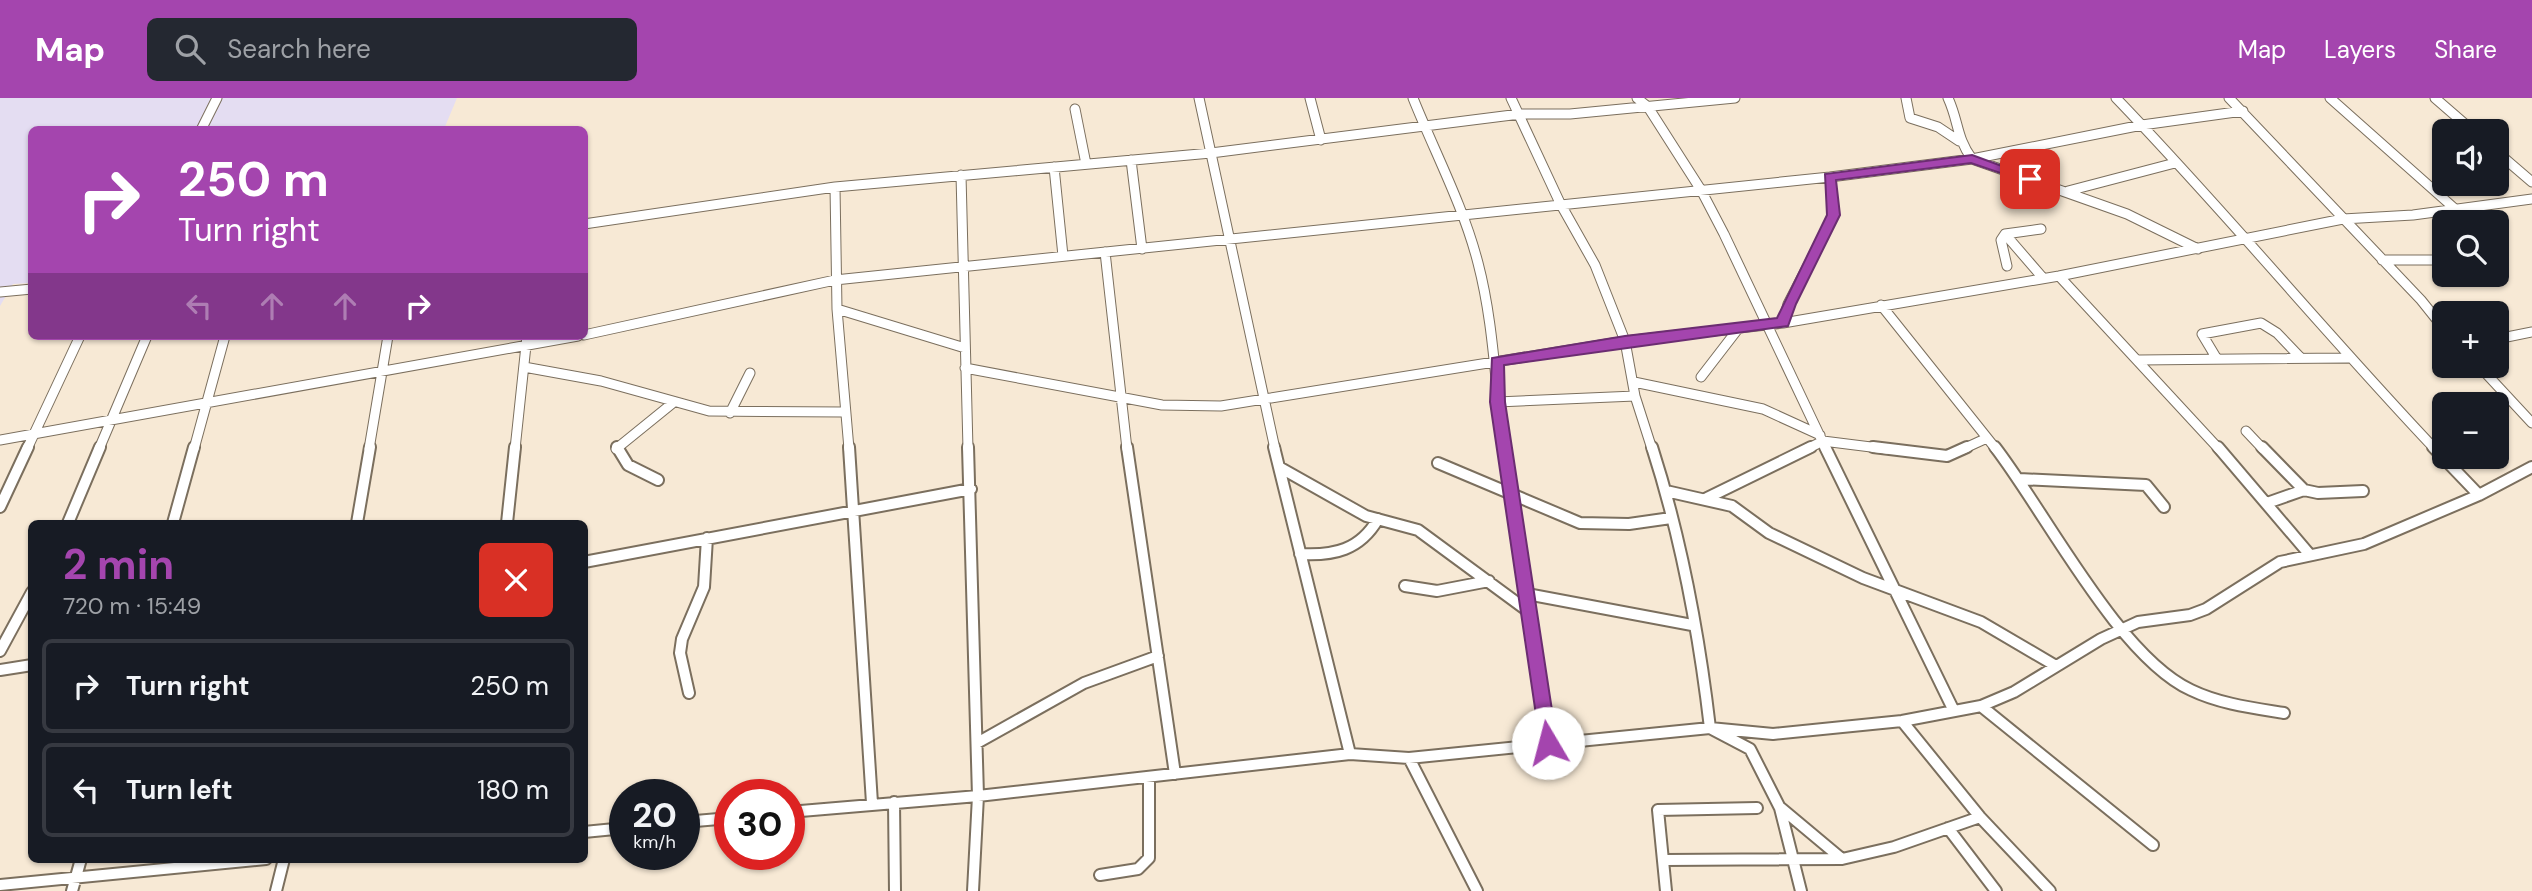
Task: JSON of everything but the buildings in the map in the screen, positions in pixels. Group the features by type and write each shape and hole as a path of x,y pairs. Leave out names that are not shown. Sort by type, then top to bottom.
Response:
{"street":[{"path":"203,126 218,98"},
{"path":"1199,98 1232,240 1262,398 1350,754"},
{"path":"1310,98 1321,140"},
{"path":"1413,98 1473,245 1497,361 1497,402 1548,743"},
{"path":"1511,98 1560,203 1595,265 1625,341 1635,396 1666,491 1704,677 1710,728"},
{"path":"1637,98 1647,107 1701,190 1953,709"},
{"path":"588,223 835,187 1211,153 1520,114 1570,114 1735,98"},
{"path":"1906,98 1910,118 1938,127 1959,141 1972,159 2067,191 2141,220 2197,249"},
{"path":"1948,98 1956,115 1959,141"},
{"path":"2116,98 2171,155 2175,163 2349,358 2479,495"},
{"path":"2229,98 2432,316"},
{"path":"2330,98 2454,208"},
{"path":"2435,98 2459,119"},
{"path":"1075,109 1086,164"},
{"path":"588,334 835,280 1830,177 1972,159 2142,125 2243,111"},
{"path":"1131,160 1142,249"},
{"path":"2509,162 2532,182"},
{"path":"2067,191 2175,163"},
{"path":"1054,167 1063,256"},
{"path":"961,175 978,796 973,891"},
{"path":"1783,323 1788,304 1833,215 1830,177"},
{"path":"835,187 835,280 854,511 872,803"},
{"path":"965,368 1122,398 1195,407 1625,341 1783,323 1881,304 2059,276 2343,219 2532,200"},
{"path":"2007,266 2001,240 2005,234 2042,229"},
{"path":"2005,234 2043,278"},
{"path":"1105,252 1115,368 1122,398 1129,466 1175,774"},
{"path":"2382,260 2432,260"},
{"path":"2059,276 2139,360 2310,555"},
{"path":"0,292 28,289"},
{"path":"1881,304 2019,480 2123,630 2179,684 2239,705 2284,713"},
{"path":"837,309 965,348"},
{"path":"2217,359 2203,334 2261,323 2277,333 2300,357"},
{"path":"1701,377 1738,329"},
{"path":"2509,337 2532,332"},
{"path":"0,508 78,340"},
{"path":"69,520 145,340"},
{"path":"174,520 224,340"},
{"path":"357,520 387,340"},
{"path":"507,520 527,340"},
{"path":"0,440 37,431 207,404 561,340"},
{"path":"2139,360 2349,358"},
{"path":"524,367 601,381 709,411 844,412"},
{"path":"730,413 750,373"},
{"path":"2490,378 2532,423"},
{"path":"1634,382 1763,409 1821,438 1947,456 1987,438"},
{"path":"1497,402 1635,396"},
{"path":"659,480 638,474 619,456 616,448 674,402"},
{"path":"2246,431 2304,490"},
{"path":"1707,498 1821,438"},
{"path":"1438,463 1580,523 1629,524 1671,518"},
{"path":"1279,467 1318,486 1366,516 1419,530 1528,611"},
{"path":"805,810 978,796 1350,754 1409,758 1710,728 1773,734 1902,721 1953,709 1981,706 2014,692 2138,622 2190,615 2206,609 2280,562 2364,544 2479,495 2532,467"},
{"path":"2019,480 2147,485 2164,507"},
{"path":"588,561 971,489"},
{"path":"2267,503 2304,490 2318,493 2363,491"},
{"path":"1666,491 1707,498 1732,506 1769,533 1895,590 1947,607 1981,622 2056,666"},
{"path":"1300,554 1323,556 1344,552 1361,544 1378,519"},
{"path":"690,693 680,653 682,639 704,587 707,538"},
{"path":"1405,586 1437,591 1489,581"},
{"path":"1527,594 1692,625"},
{"path":"0,651 28,599"},
{"path":"977,743 1084,683 1158,656"},
{"path":"0,670 28,666"},
{"path":"1981,706 2153,845"},
{"path":"1902,721 1980,817 2050,891"},
{"path":"1710,728 1750,748 1780,808 1791,861 1801,891"},
{"path":"1409,758 1476,891"},
{"path":"1100,875 1138,869 1149,858 1149,777"},
{"path":"894,802 895,891"},
{"path":"1666,891 1658,810 1757,808"},
{"path":"1780,808 1842,859"},
{"path":"1665,860 1698,856 1791,861 1842,859 1888,849 1980,817"},
{"path":"1948,828 1996,891"},
{"path":"588,832 609,830"},
{"path":"72,891 80,863"},
{"path":"0,885 226,863"},
{"path":"276,891 283,863"}],"shaded area":[{"path":"0,98 457,98 445,126 28,126 28,283 13,284 0,306"}],"route":[{"path":"1548,743 1497,402 1497,361 1625,341 1783,323 1788,304 1835,209 1830,177 1972,159 2030,179"}]}
